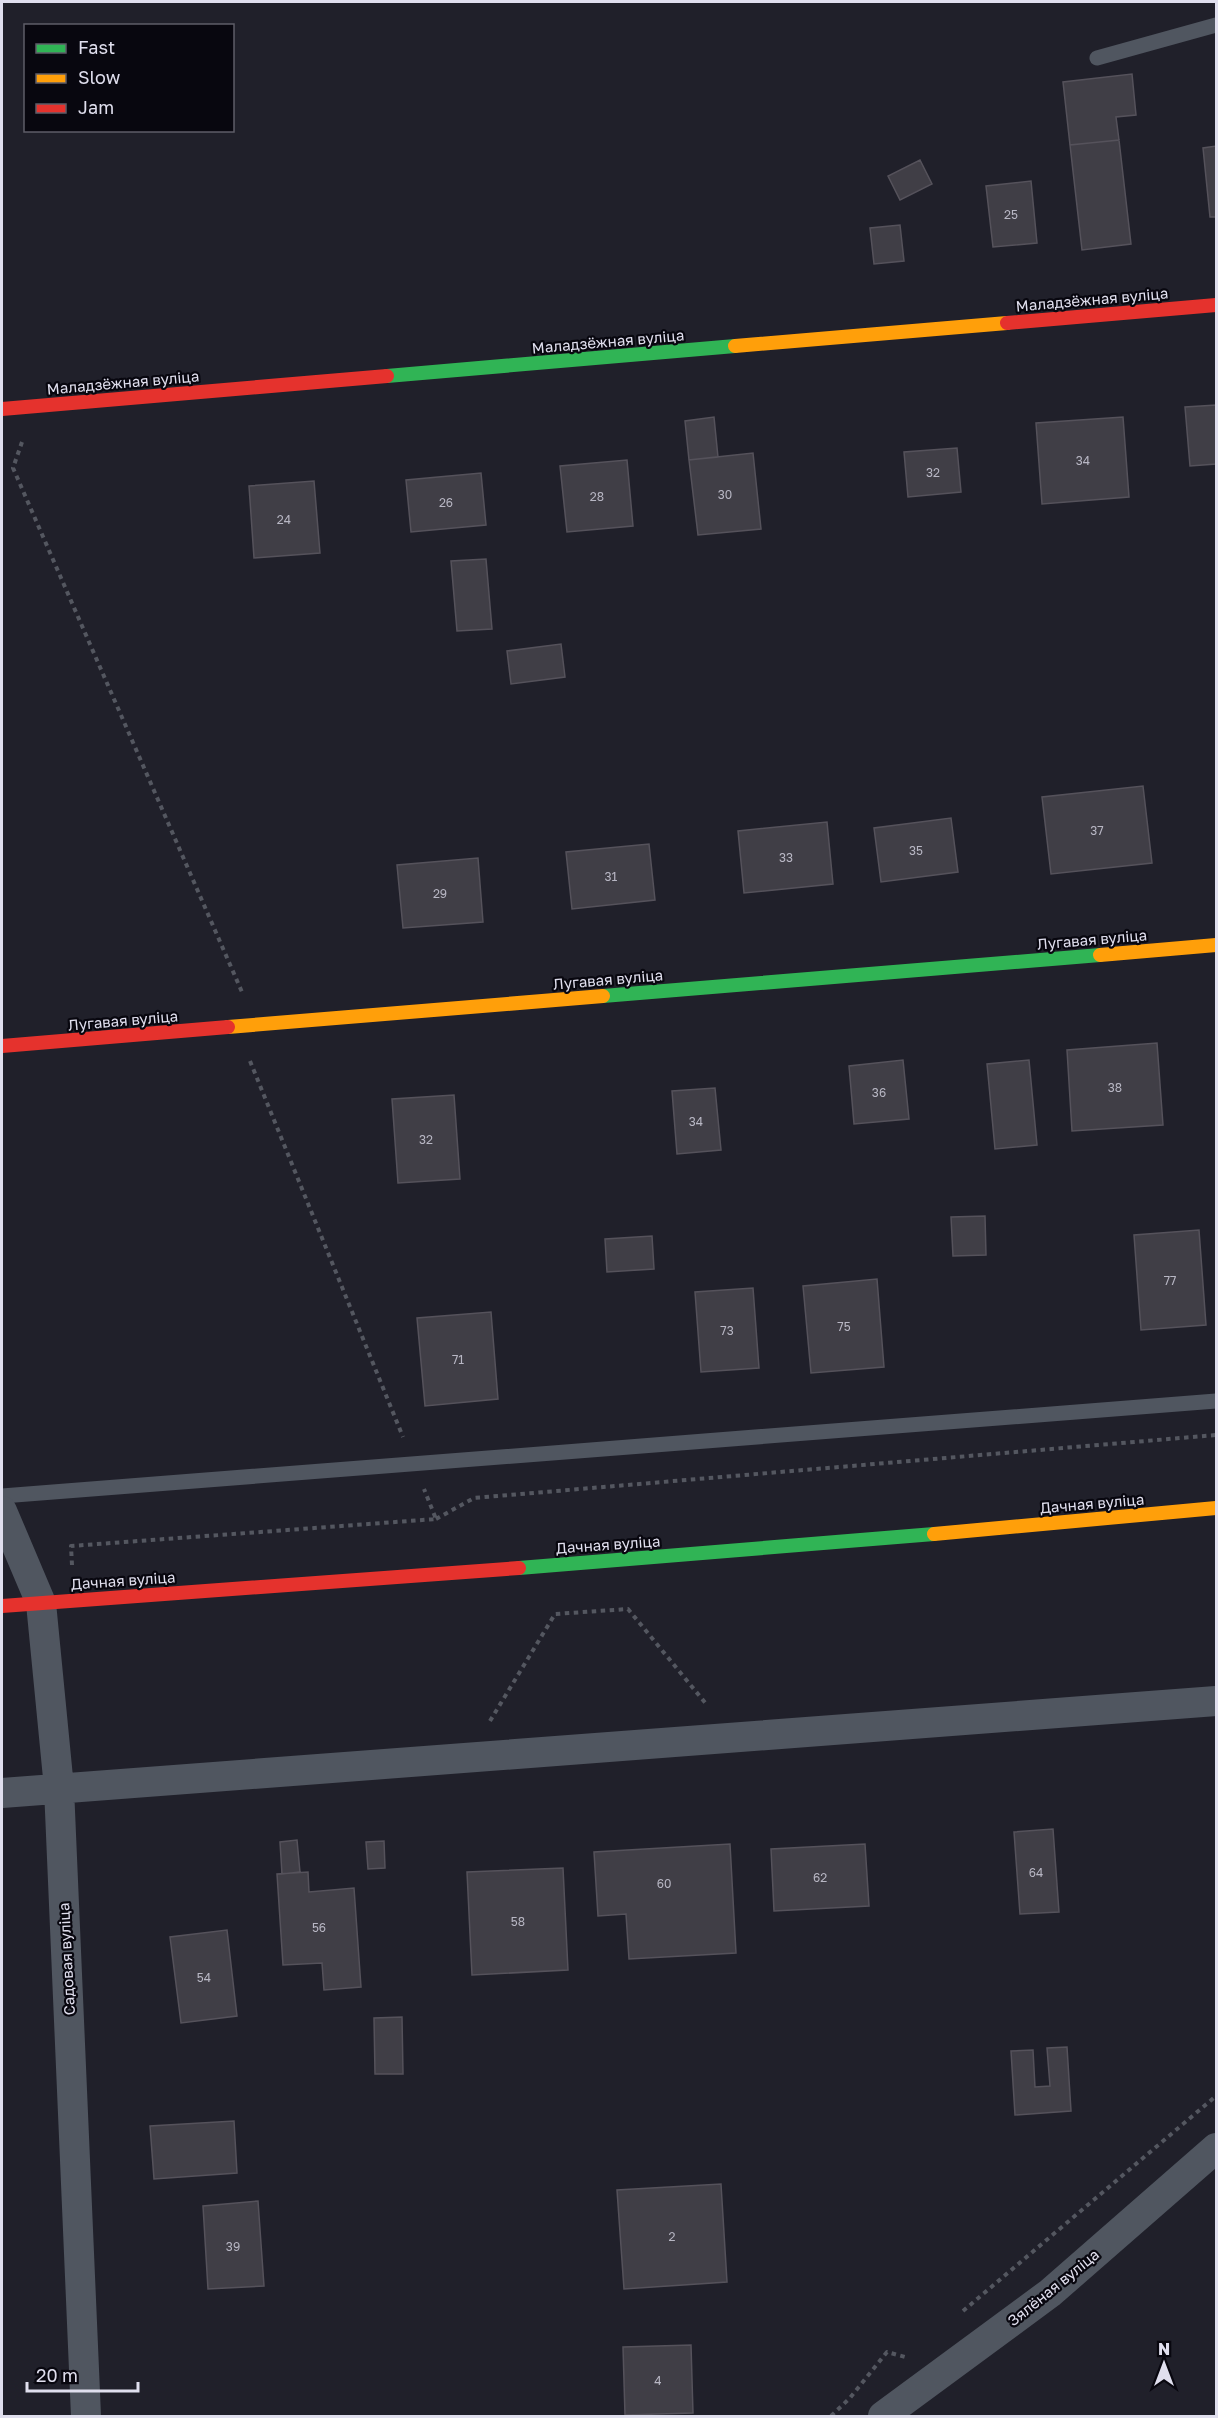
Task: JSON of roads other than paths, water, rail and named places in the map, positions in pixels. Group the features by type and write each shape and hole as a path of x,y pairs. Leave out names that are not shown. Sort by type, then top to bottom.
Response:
{"street":[{"name":"Маладзёжная вуліца","path":"2,409 1216,305"},
{"name":"Лугавая вуліца","path":"2,1047 1216,945"},
{"name":"Дачная вуліца","path":"2,1606 794,1547 1216,1508"},
{"name":"Садовая вуліца","path":"2,1511 41,1603 59,1788 86,2416"},
{"path":"2,1793 1216,1701"},
{"name":"Зялёная вуліца","path":"883,2416 1050,2293 1216,2148"}],"lane":[{"path":"1096,57 1216,25"},
{"path":"2,1496 1216,1401"}]}
